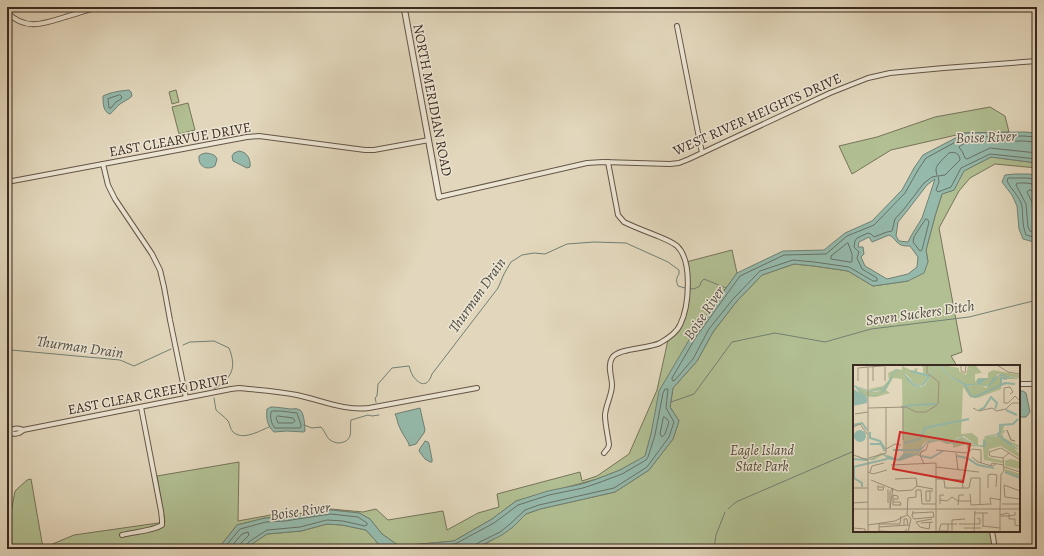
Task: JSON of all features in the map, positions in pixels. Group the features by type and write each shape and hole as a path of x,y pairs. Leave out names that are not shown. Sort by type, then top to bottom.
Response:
{"street":[{"path":"7,12 19,21 28,24 42,24 98,7"},
{"name":"NORTH MERIDIAN ROAD","path":"404,7 439,197"},
{"path":"677,26 702,153"},
{"name":"WEST RIVER HEIGHTS DRIVE","path":"439,197 587,163 679,163 830,93 873,76 890,73 1037,61"},
{"name":"EAST CLEARVUE DRIVE","path":"7,182 253,136 364,150 374,150 429,140"},
{"path":"604,453 609,445 605,415 612,387 610,363 612,358 616,354 627,350 645,348 660,343 680,326 684,316 688,273 682,253 677,246 669,241 624,222 618,214 608,162"},
{"path":"103,164 108,185 115,199 152,254 160,270 186,398"},
{"path":"1020,384 1037,383"},
{"name":"EAST CLEAR CREEK DRIVE","path":"7,433 20,433 23,430 239,388 296,395 342,407 360,409 477,388"},
{"path":"122,535 153,529 162,525 161,511 141,407"},
{"path":"992,532 996,549"}],"green space":[{"path":"176,90 179,102 172,104 169,92"},
{"path":"188,103 195,130 179,134 172,107"},
{"path":"990,107 1005,116 1009,132 965,133 891,150 852,174 839,146 877,137 935,117"},
{"name":"Eagle Island State Park","path":"991,157 1037,163 1037,168 995,164 970,178 959,191 939,228 962,352 951,356 956,365 853,365 853,532 991,532 994,549 474,549 513,527 526,514 540,509 615,492 649,470 673,439 679,421 670,407 673,388 697,361 713,332 737,301 762,275 794,264 848,271 873,286 908,281 928,262 926,250 942,194 954,190 963,171"},
{"path":"732,250 737,273 692,335 651,434 645,457 620,470 597,479 516,501 492,519 454,541 399,546 382,534 370,519 359,513 331,510 284,518 265,518 237,525 218,549 7,549 7,519 11,513 15,491 27,480 31,479 43,548 74,535 165,522 157,476 239,462 238,521 276,514 279,516 284,516 331,509 363,512 376,509 388,520 443,511 447,530 478,513 499,507 497,494 580,472 582,481 597,476 629,454 657,390 668,340 677,332 683,323 687,290 686,262"},
{"path":"327,524 342,525 366,530 383,549 247,549 267,534 301,531"}],"water":[{"path":"129,90 132,96 129,99 120,104 110,114 106,111 103,96"},
{"name":"Boise River","path":"965,133 1037,133 1037,163 991,157 964,171 954,190 942,194 926,250 928,262 924,273 908,281 873,286 848,271 794,264 762,275 737,301 713,332 697,361 673,388 670,407 679,421 673,439 649,470 615,492 540,509 526,514 513,527 502,535 474,549 383,549 366,530 342,525 327,524 301,531 267,534 247,549 218,549 237,525 265,518 284,518 331,510 359,513 370,519 382,534 399,546 454,541 492,519 516,501 548,491 582,484 620,470 645,456 651,434 659,391 692,335 737,273 783,251 824,250 845,233 872,221 902,190 923,155","holes":["935,179 922,218 908,242 899,241 896,236 898,222 927,185","889,235 900,244 910,246 918,257 917,267 908,274 887,279 865,266 861,257 864,254 863,247 858,247 859,242 869,237 872,242"]},
{"path":"239,151 248,156 250,167 247,168 233,161 232,156 234,153"},
{"path":"206,153 213,154 216,157 217,159 215,166 206,168 201,165 199,156"},
{"path":"1029,174 1037,176 1037,242 1023,239 1019,229 1017,206 1012,195 1002,182 1005,175"},
{"path":"1023,391 1026,393 1030,412 1026,417 1020,417 1020,392"},
{"path":"271,407 300,410 303,416 305,431 274,432 268,424 267,419 267,409"},
{"path":"420,408 425,430 416,444 409,446 395,414"},
{"path":"425,441 429,444 432,462 425,459 419,451"}],"waterway":[{"name":"Thurman Drain","path":"376,402 375,398 377,396 378,384 392,368 409,366 412,375 418,382 424,384 428,381 498,288 511,262 522,255 534,253 545,254 567,244 594,242 626,243 668,262 679,270 677,284 678,286 685,288"},
{"name":"Thurman Drain","path":"688,288 694,289 700,286 704,279 726,288"},
{"name":"Seven Suckers Ditch","path":"671,402 694,394 732,342 775,333 825,342 871,329 969,317 1037,300"},
{"name":"Thurman Drain","path":"183,345 190,342 214,341 229,348 233,361 233,367 225,381 214,389"},
{"name":"Thurman Drain","path":"7,348 11,350 120,360 134,366 171,349"},
{"name":"Thurman Drain","path":"214,398 216,410 229,422 232,431 237,435 241,436 256,433 269,427"},
{"name":"Thurman Drain","path":"304,425 312,428 321,427 330,440 339,443 344,442 349,437 351,420 368,415 379,415"},
{"path":"728,509 736,502 853,451"},
{"path":"714,549 716,535 725,512"}]}
